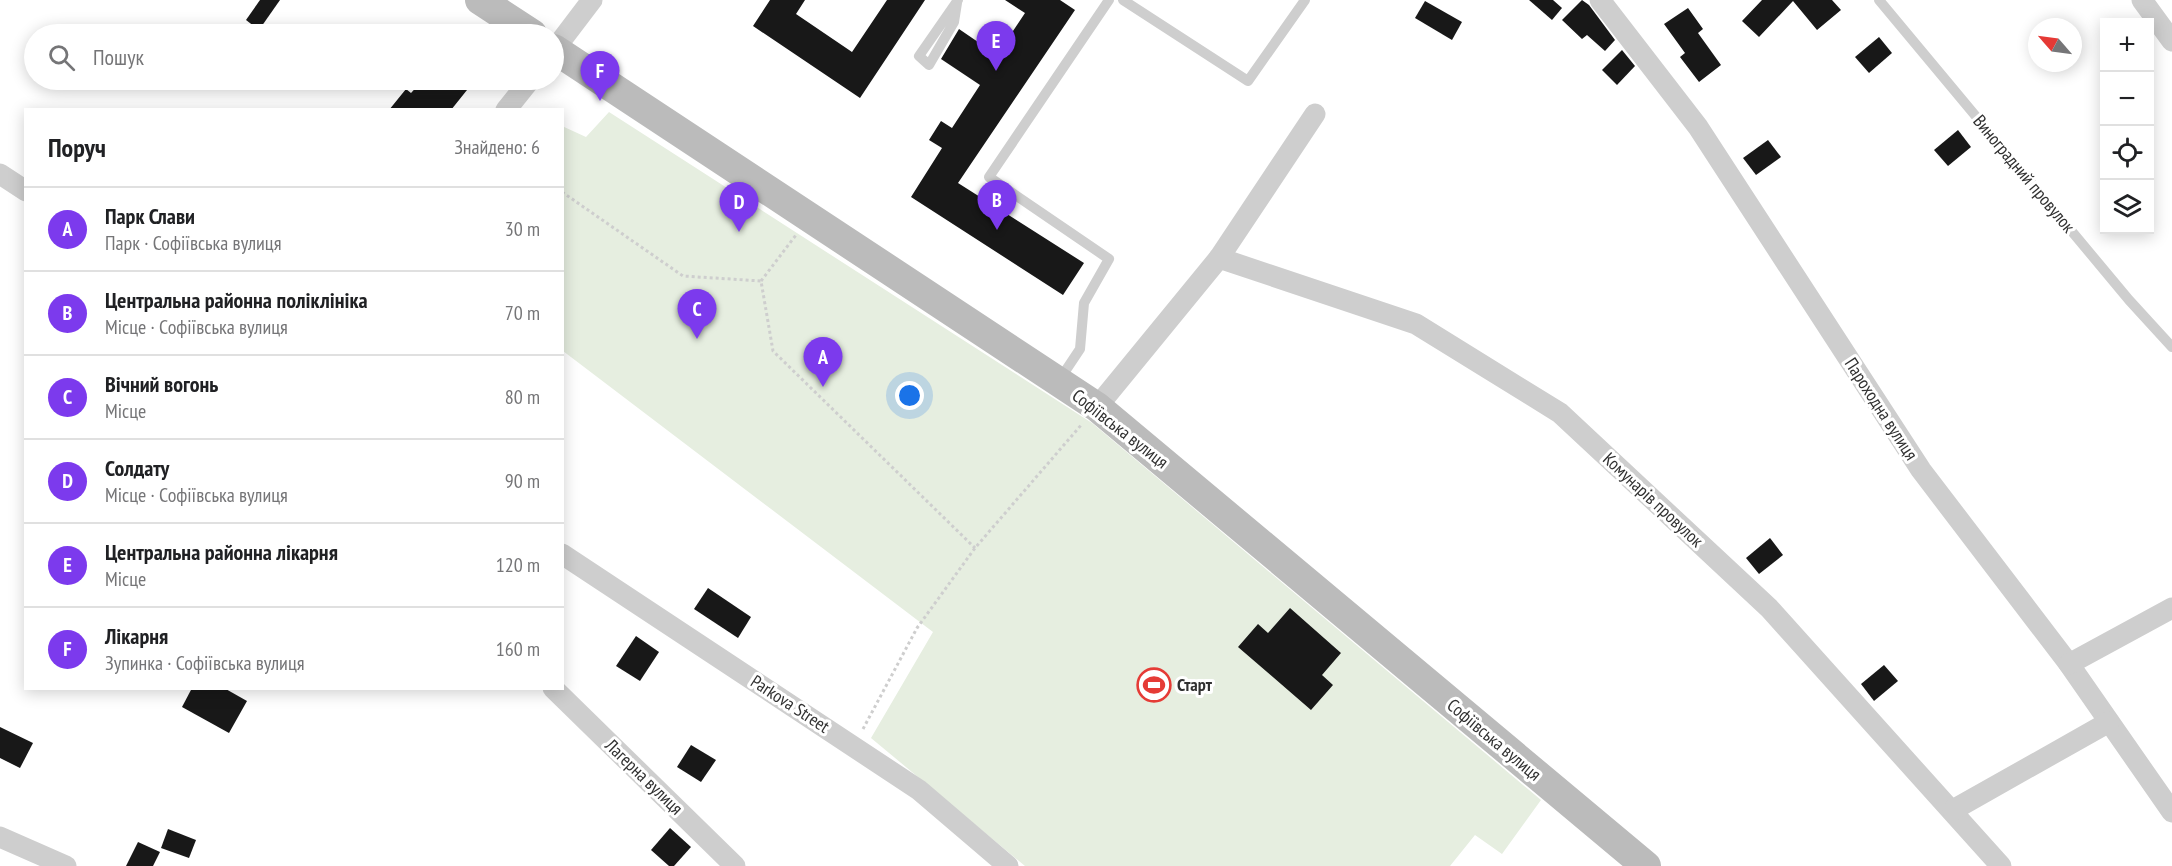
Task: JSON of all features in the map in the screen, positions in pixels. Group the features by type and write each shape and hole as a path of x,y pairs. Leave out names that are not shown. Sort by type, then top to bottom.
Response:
{"street":[{"name":"Софіївська вулиця","path":"480,0 515,24"},
{"path":"564,29 592,0"},
{"name":"Пароходна вулиця","path":"1600,0 1698,128 1921,470 2069,664 2172,812"},
{"path":"2142,0 2172,40"},
{"name":"Софіївська вулиця","path":"564,57 1097,407 1646,866"},
{"path":"508,108 522,90"},
{"path":"1097,407 1219,258 1315,114"},
{"path":"0,174 24,190"},
{"name":"Комунарів провулок","path":"1219,258 1416,324 1560,413 1769,608 2001,866"},
{"name":"Parkova Street","path":"564,555 919,790 1008,866"},
{"path":"2069,664 2172,608"},
{"name":"Лагерна вулиця","path":"555,690 735,866"},
{"path":"1953,810 2109,722"},
{"path":"0,837 66,866"}],"lane":[{"path":"1059,382 1080,349 1084,303 1109,259 989,177 1109,0"},
{"path":"1129,2 1248,81 1305,0"},
{"name":"Виноградний провулок","path":"1879,0 2108,275 2172,347"},
{"path":"957,1 954,22 929,65 919,57 957,1"}],"path":[{"path":"564,193 683,276 761,282"},
{"path":"808,218 761,282 773,351 975,548"},
{"path":"854,746 917,628 975,548 1097,407"}],"shaded area":[{"path":"609,112 1092,423 1541,800 1502,854 1475,835 1450,866 1025,866 871,738 933,632 564,352 564,127 586,137"}],"building":[{"path":"260,0 280,0 263,24 251,24 246,20"},
{"path":"770,0 805,0 796,14 852,52 887,0 925,0 860,98 753,26"},
{"path":"1005,0 1060,0 1075,10 958,183 1084,263 1063,295 911,197 942,148 929,140 941,121 952,128 980,85 941,59 959,29 997,55 1025,13"},
{"path":"1529,0 1553,0 1562,8 1552,20"},
{"path":"1582,0 1589,5 1615,40 1605,51 1587,35 1582,39 1562,20"},
{"path":"1762,0 1832,0 1841,10 1817,30 1793,1 1759,37 1742,21"},
{"path":"1425,1 1462,22 1452,40 1415,18"},
{"path":"1688,8 1703,29 1698,33 1721,65 1699,82 1680,57 1685,53 1664,24"},
{"path":"1879,37 1892,53 1869,73 1855,57"},
{"path":"1622,50 1635,66 1617,85 1602,70"},
{"path":"405,90 411,93 414,90 467,90 453,108 391,108"},
{"path":"1958,130 1971,147 1948,166 1934,150"},
{"path":"1768,140 1781,157 1756,175 1743,158"},
{"path":"1770,538 1783,555 1759,574 1746,558"},
{"path":"708,588 751,617 738,638 694,609"},
{"path":"1290,608 1341,653 1322,675 1333,685 1311,710 1238,647 1258,624 1268,633"},
{"path":"636,636 659,652 640,681 616,666"},
{"path":"1884,665 1898,681 1874,701 1861,684"},
{"path":"191,690 228,690 247,701 229,733 182,707"},
{"path":"0,727 33,743 20,768 0,758"},
{"path":"691,745 716,760 701,782 677,767"},
{"path":"670,828 691,847 674,866 669,866 651,850"},
{"path":"168,829 196,840 189,858 161,848"},
{"path":"138,842 160,852 153,866 126,866"}],"place":[{"name":"Центральна районна лікарня","path":"996,71"},
{"name":"Лікарня","path":"600,101"},
{"name":"Центральна районна поліклініка","path":"997,230"},
{"name":"Солдату","path":"739,232"},
{"name":"Вічний вогонь","path":"697,339"},
{"name":"Парк Слави","path":"823,387"},
{"name":"Старт","path":"1154,685"}]}
